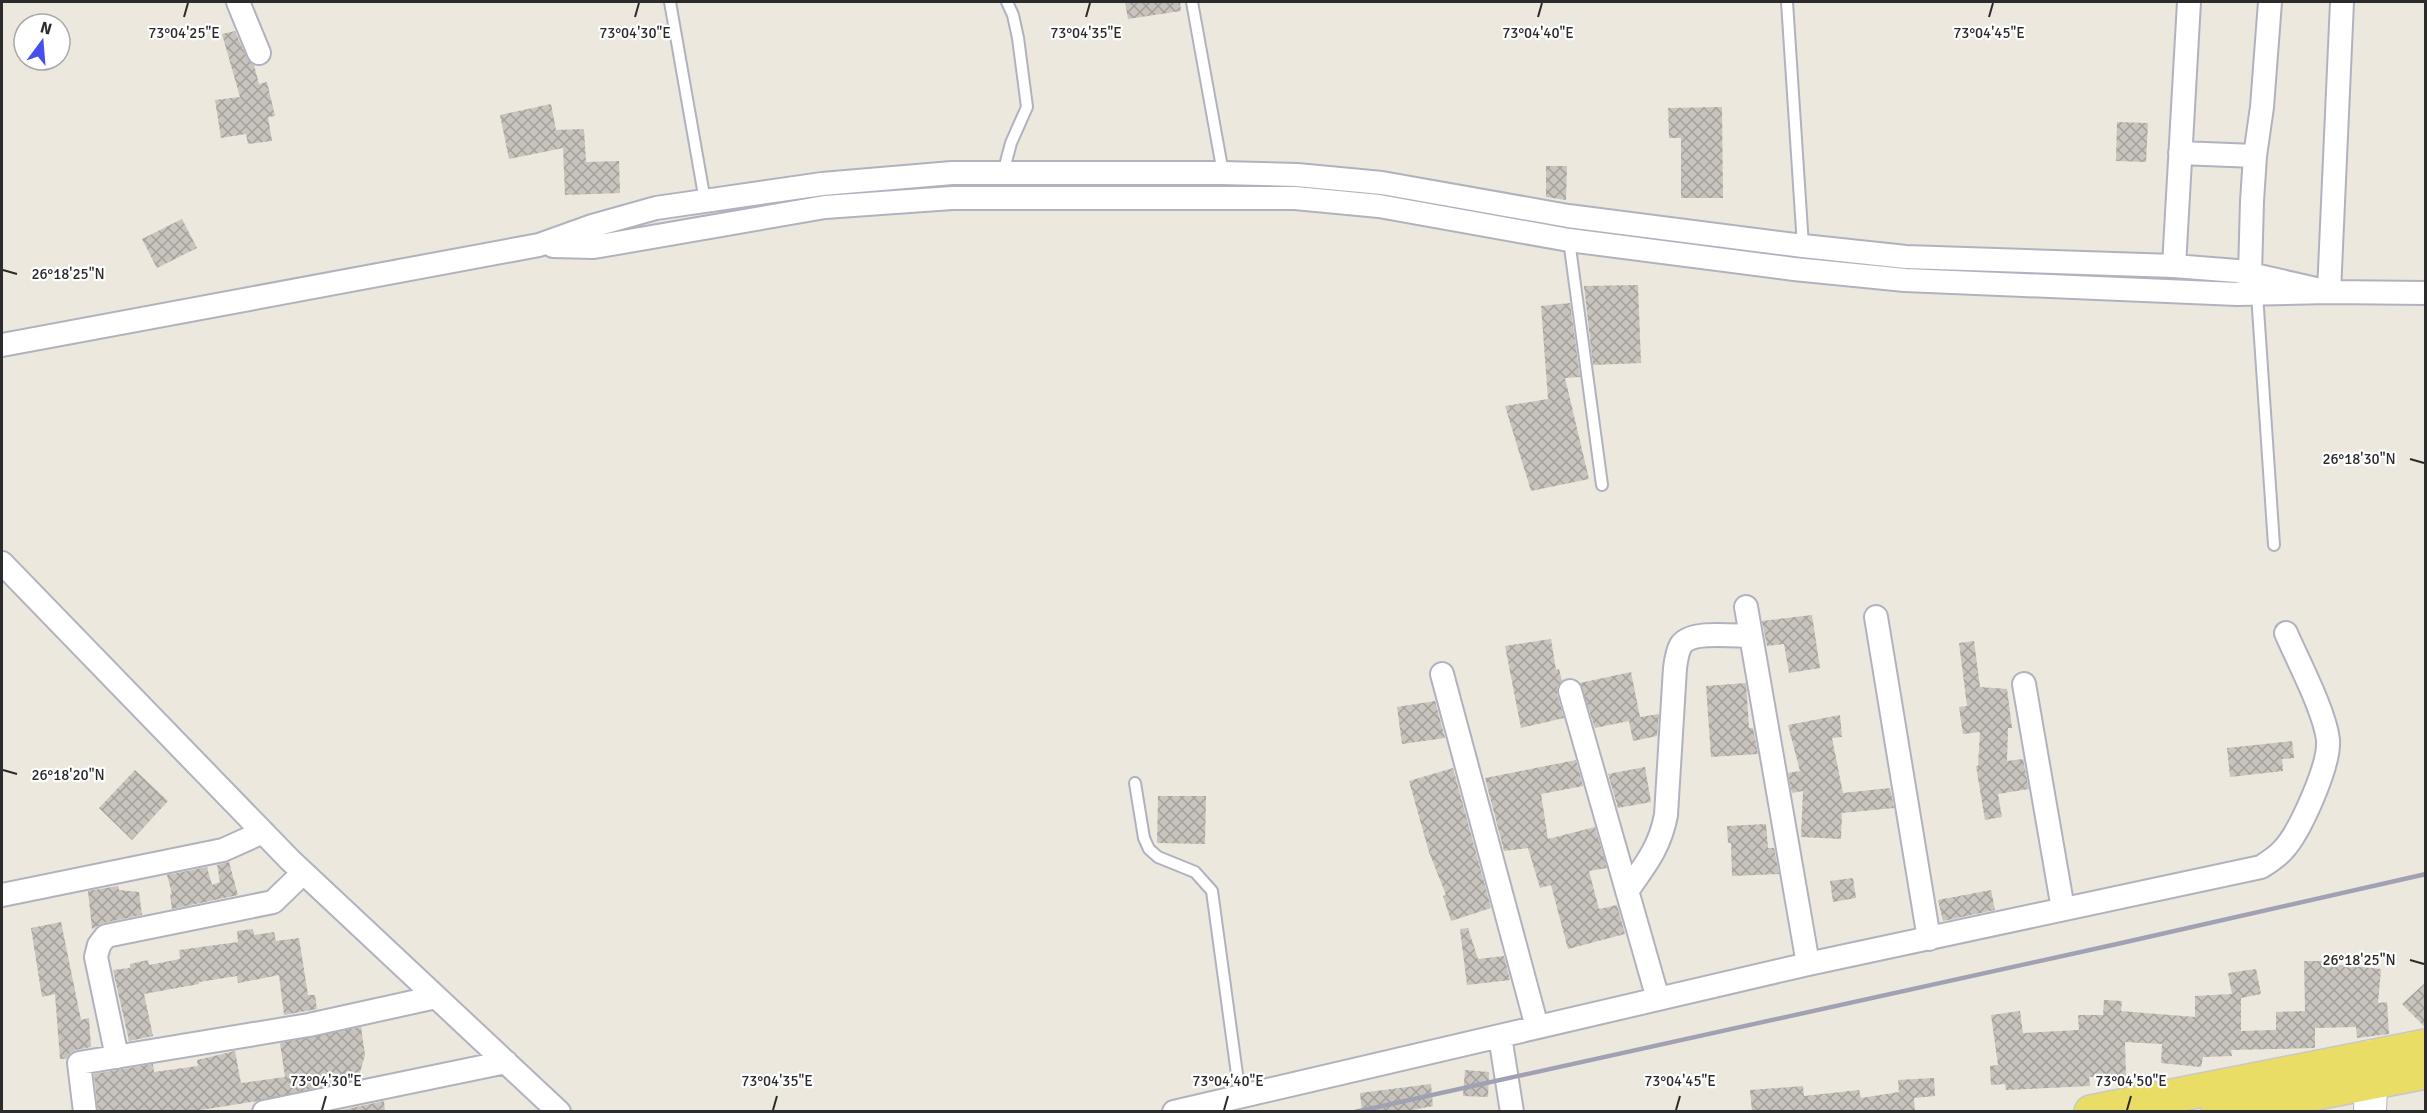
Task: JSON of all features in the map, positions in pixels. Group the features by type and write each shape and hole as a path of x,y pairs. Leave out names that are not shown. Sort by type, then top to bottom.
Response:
{"main road":[{"path":"2091,1112 2371,1083 2426,1046"},
{"path":"2218,1112 2426,1072"}],"street":[{"path":"238,2 259,53"},
{"path":"2174,266 2189,2"},
{"path":"2254,284 2255,156 2262,107 2270,2"},
{"path":"2328,292 2342,2"},
{"path":"2180,153 2255,156"},
{"path":"2,345 540,245 592,226 656,208 822,184 952,173 1297,175 1382,183 1568,216 1803,246 1906,257 2174,266 2237,271 2254,284"},
{"path":"540,245 594,247 825,207 964,197 1295,198 1379,206 1569,240 1794,269 1905,280 2254,284 2328,292 2426,293"},
{"path":"2,563 303,873 506,1062 552,1109"},
{"path":"1746,607 1808,964"},
{"path":"1876,617 1929,939"},
{"path":"1174,1112 1808,964 2261,867 2282,852 2297,832 2324,767 2328,741 2320,714 2286,633"},
{"path":"1627,891 1654,853 1662,835 1666,815 1675,668 1682,645 1688,638 1699,635 1751,636"},
{"path":"1442,674 1537,1028"},
{"path":"2024,684 2063,909"},
{"path":"1570,691 1658,999"},
{"path":"2,895 223,850 263,832"},
{"path":"117,1057 96,957 99,945 106,936 273,902 303,873"},
{"path":"85,1112 79,1064 309,1024 436,997"},
{"path":"1500,1036 1512,1112"},
{"path":"264,1112 506,1062"}],"lane":[{"path":"670,2 705,201"},
{"path":"1003,173 1011,143 1027,107 1018,38 1013,15 1007,2"},
{"path":"1192,2 1223,173"},
{"path":"1787,2 1803,246"},
{"path":"1569,240 1602,485"},
{"path":"2254,284 2274,545"},
{"path":"1135,783 1144,838 1149,849 1158,857 1195,872 1212,891 1240,1096"}],"building":[{"path":"1125,2 1180,2 1181,11 1128,19"},
{"path":"235,31 247,58 254,65 259,84 267,82 275,116 268,117 272,141 248,144 246,134 221,138 215,100 240,97 222,34"},
{"path":"551,104 556,130 584,129 586,162 619,161 620,193 565,195 563,148 509,159 500,115"},
{"path":"1722,107 1723,198 1681,198 1681,138 1669,138 1668,108"},
{"path":"2117,122 2148,123 2146,162 2116,161"},
{"path":"1546,166 1567,166 1566,200 1546,197"},
{"path":"182,219 197,248 157,268 142,239"},
{"path":"1638,285 1641,363 1593,365 1584,286"},
{"path":"1570,303 1580,377 1565,378 1589,479 1531,491 1505,406 1548,399 1541,306"},
{"path":"1812,615 1820,668 1789,673 1784,644 1767,646 1762,621"},
{"path":"1551,639 1556,670 1559,669 1562,681 1557,687 1557,694 1564,718 1521,728 1505,646"},
{"path":"1974,641 1980,687 2007,689 2012,728 2008,728 2007,761 2023,759 2029,789 1998,794 2002,817 1985,820 1976,766 1978,766 1980,732 1963,734 1959,707 1967,706 1959,643"},
{"path":"1631,672 1640,717 1659,714 1657,736 1633,741 1629,721 1595,728 1580,683"},
{"path":"1746,683 1749,728 1753,728 1758,754 1711,757 1706,686"},
{"path":"1435,701 1445,738 1402,744 1397,707"},
{"path":"1840,715 1842,737 1832,738 1843,793 1890,788 1894,808 1842,813 1841,839 1801,837 1803,791 1792,793 1788,773 1800,771 1788,725"},
{"path":"2292,741 2294,758 2282,759 2283,771 2230,777 2227,748"},
{"path":"1576,760 1583,786 1541,794 1548,839 1595,827 1607,868 1589,871 1599,909 1617,905 1625,934 1568,949 1551,885 1540,888 1528,848 1504,851 1485,778"},
{"path":"1645,767 1651,802 1618,808 1608,774"},
{"path":"1453,768 1491,908 1451,921 1443,896 1446,895 1429,852 1409,781"},
{"path":"135,770 168,801 132,840 99,808"},
{"path":"1158,796 1206,796 1205,844 1157,843"},
{"path":"1766,824 1768,848 1774,848 1779,874 1732,876 1731,843 1728,843 1727,826"},
{"path":"229,862 238,895 172,909 170,894 172,894 167,875 207,867 212,885 220,882 217,865"},
{"path":"1853,878 1856,898 1833,902 1830,881"},
{"path":"118,886 119,890 139,892 142,915 103,923 92,929 88,891"},
{"path":"1991,890 1995,910 1943,921 1938,900"},
{"path":"61,922 81,1020 89,1018 91,1047 76,1050 66,1059 60,1059 55,994 42,997 31,928"},
{"path":"1468,928 1478,959 1504,956 1510,980 1467,985 1460,929"},
{"path":"253,929 254,935 274,932 276,941 299,938 308,995 315,995 317,1009 284,1015 279,975 238,983 237,976 199,982 199,984 144,994 153,1036 129,1041 113,970 130,968 130,964 148,960 149,965 180,959 179,950 238,942 237,931"},
{"path":"2304,961 2334,961 2334,964 2381,969 2378,1003 2387,1002 2389,1034 2357,1038 2356,1027 2315,1028 2315,1048 2231,1050 2232,1056 2203,1057 2201,1067 2161,1063 2162,1044 2125,1042 2126,1076 2089,1077 2090,1086 2006,1090 2005,1084 1991,1085 1990,1066 1998,1065 1991,1015 2020,1011 2023,1033 2079,1030 2078,1015 2103,1015 2104,1000 2122,1001 2121,1011 2195,1017 2195,996 2232,994 2228,973 2256,969 2261,994 2241,998 2241,1031 2276,1030 2276,1012 2305,1011"},
{"path":"2426,982 2426,1028 2402,1004"},
{"path":"361,1027 365,1055 358,1079 257,1101 188,1112 98,1112 94,1074 153,1064 154,1072 198,1066 197,1060 235,1051 241,1083 285,1077 280,1043"},
{"path":"1465,1070 1489,1072 1488,1097 1463,1096"},
{"path":"1934,1078 1935,1096 1914,1098 1915,1112 1752,1112 1750,1090 1803,1086 1804,1096 1859,1090 1861,1098 1899,1092 1898,1080"},
{"path":"1431,1084 1433,1106 1402,1112 1362,1112 1360,1093"},
{"path":"384,1101 385,1112 333,1112"}],"railway":[{"path":"1355,1112 2426,874"}]}
